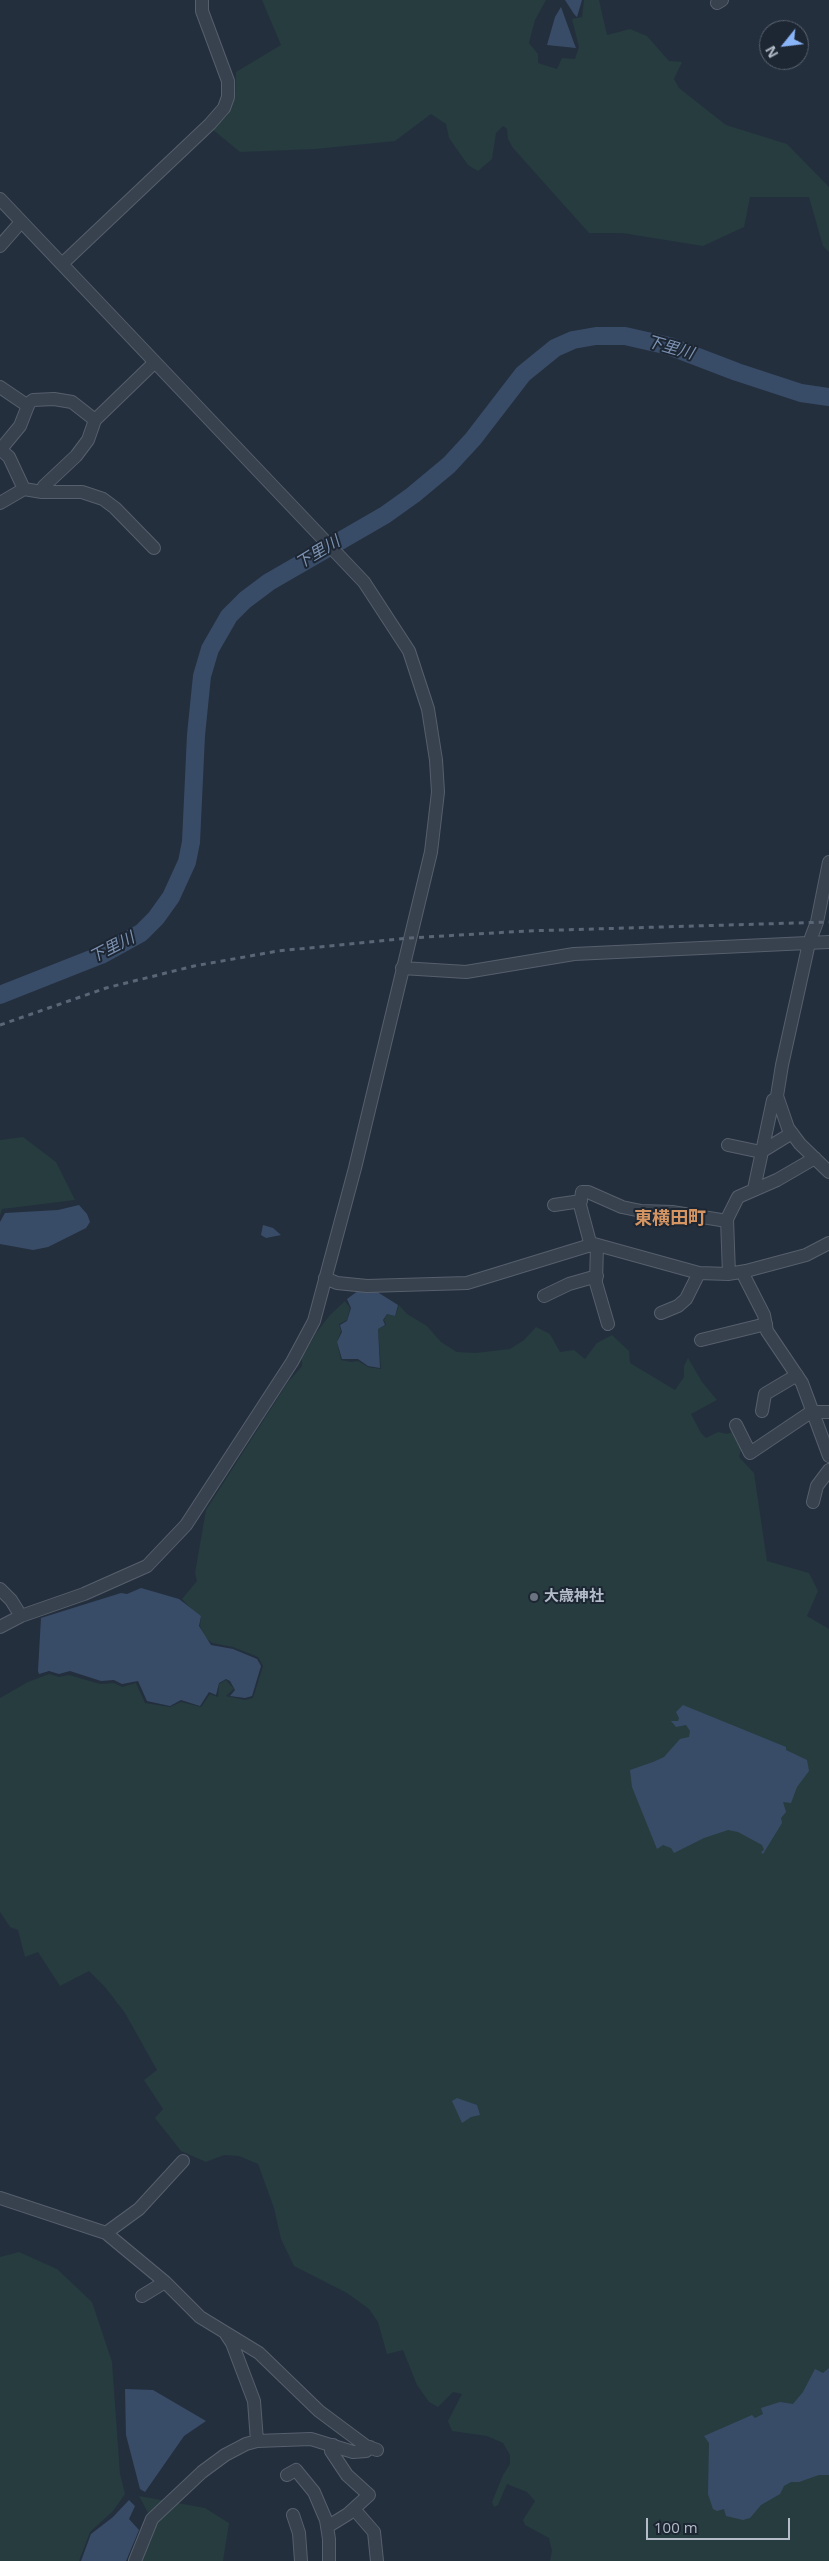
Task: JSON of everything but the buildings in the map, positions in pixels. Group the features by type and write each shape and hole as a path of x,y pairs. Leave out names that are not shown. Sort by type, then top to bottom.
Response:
{"street":[{"path":"62,264 210,124 224,108 228,97 228,81 202,11 202,0"},
{"path":"0,199 364,582 409,651 428,708 434,737 438,792 431,852 355,1168 314,1321 292,1362 186,1525 147,1566 84,1594 20,1616 0,1627"},
{"path":"0,246 22,222"},
{"path":"42,492 44,486 76,456 88,440 95,420 155,362"},
{"path":"2,392 28,406"},
{"path":"24,489 9,458 0,449 20,426 28,406 33,400 54,399 72,402 95,420"},
{"path":"0,503 24,489 42,492 82,492 103,499 138,530 154,548"},
{"path":"829,862 817,922 809,943 782,1065 777,1098 780,1110 792,1133 829,1172"},
{"path":"402,968 466,972 574,954 829,942"},
{"path":"754,1189 773,1100 777,1098"},
{"path":"728,1146 761,1152 792,1133"},
{"path":"814,1158 777,1180 738,1197 732,1205 727,1221 736,1273 764,1315 771,1337 797,1375 814,1412 829,1456"},
{"path":"608,1324 600,1297 594,1245 581,1201 582,1192 588,1192 622,1207 727,1221"},
{"path":"554,1205 581,1201"},
{"path":"324,1278 337,1283 367,1286 467,1283 594,1245 699,1273 736,1273 806,1255 829,1243"},
{"path":"662,1313 686,1299 699,1273"},
{"path":"544,1296 569,1284 597,1276"},
{"path":"701,1340 766,1324"},
{"path":"762,1410 765,1394 797,1375"},
{"path":"736,1425 750,1453 814,1412 829,1412"},
{"path":"813,1502 817,1486 829,1470"},
{"path":"0,1589 11,1600 20,1616"},
{"path":"106,2233 139,2209 183,2161"},
{"path":"0,2198 106,2233 166,2282 200,2317 259,2353 318,2411 373,2449 353,2452 311,2439 257,2441 225,2456 177,2493 152,2519 135,2561"},
{"path":"142,2296 166,2282"},
{"path":"223,2330 232,2343 254,2401 257,2441"},
{"path":"327,2527 354,2509 369,2495 347,2475 331,2451 333,2445"},
{"path":"286,2475 296,2470 314,2492 327,2527 329,2561"},
{"path":"354,2509 374,2532 377,2561"},
{"path":"293,2515 299,2533 301,2561"}],"green space":[{"path":"262,0 546,0 535,20 529,43 538,54 538,63 557,69 562,58 575,59 579,47 572,19 582,17 584,0 599,0 607,35 630,29 647,36 669,61 682,62 674,79 679,88 726,125 787,144 829,187 829,252 823,246 809,197 750,197 744,227 703,246 622,233 589,233 513,148 508,139 507,129 503,126 496,133 492,159 478,171 468,165 449,138 446,124 431,114 395,141 315,149 240,152 212,129 227,116 235,96 236,72 281,45"},
{"path":"23,1137 56,1162 75,1200 2,1209 0,1215 0,1140"},
{"path":"345,1301 350,1308 347,1320 339,1324 341,1331 337,1342 341,1360 358,1361 368,1367 381,1369 378,1329 386,1325 384,1320 387,1314 395,1316 399,1305 407,1314 427,1326 441,1342 457,1352 475,1353 510,1349 524,1340 536,1327 550,1334 560,1352 574,1350 585,1359 597,1343 612,1335 629,1351 630,1363 675,1390 684,1377 684,1366 688,1358 702,1382 717,1400 691,1414 701,1433 706,1438 718,1432 727,1434 735,1431 742,1446 739,1457 754,1473 767,1561 809,1573 818,1591 807,1616 829,1629 829,2561 550,2561 552,2551 549,2538 525,2525 523,2520 535,2501 527,2492 507,2484 498,2505 494,2507 492,2502 503,2475 510,2464 510,2455 503,2443 487,2436 452,2431 448,2421 462,2394 453,2392 438,2407 429,2402 417,2385 403,2350 387,2354 378,2322 369,2309 347,2293 294,2266 281,2239 274,2208 258,2164 239,2156 224,2155 206,2162 181,2151 155,2118 163,2109 144,2080 157,2070 125,2013 105,1987 89,1971 60,1986 38,1952 25,1957 18,1930 10,1927 0,1912 0,1698 28,1682 49,1674 59,1677 69,1675 100,1684 114,1683 122,1687 136,1683 145,1703 170,1707 181,1702 201,1707 210,1694 218,1697 219,1684 226,1680 234,1689 226,1696 245,1700 253,1698 263,1666 258,1657 233,1647 212,1643 205,1637 200,1626 201,1616 195,1613 182,1599 197,1581 195,1573 206,1510 288,1382 302,1366 302,1358 316,1333 330,1315"},
{"path":"19,2252 57,2269 92,2302 112,2362 120,2474 125,2494 113,2511 90,2532 79,2561 0,2561 0,2257"},
{"path":"139,2496 205,2508 229,2523 223,2561 128,2561 157,2519 148,2513"}],"water":[{"path":"565,0 582,0 577,17 574,14"},
{"path":"561,7 576,48 547,45 555,17"},
{"path":"79,1205 87,1214 90,1222 86,1228 48,1247 33,1250 0,1244 0,1222 5,1213 58,1210"},
{"path":"263,1225 273,1228 281,1235 266,1238 261,1235"},
{"path":"362,1288 371,1288 398,1305 395,1316 387,1314 383,1320 385,1325 378,1329 380,1368 368,1366 358,1359 342,1359 337,1342 342,1332 340,1325 347,1321 351,1308 347,1299"},
{"path":"141,1588 179,1599 201,1616 199,1626 211,1645 233,1649 257,1659 261,1666 252,1696 245,1698 230,1696 235,1690 230,1681 226,1679 219,1683 216,1695 209,1692 200,1706 181,1700 170,1706 147,1701 138,1681 122,1684 114,1680 101,1681 70,1671 59,1674 49,1671 39,1674 41,1618 121,1593 127,1594"},
{"path":"683,1705 786,1747 786,1750 807,1760 809,1771 797,1787 791,1803 783,1802 786,1812 781,1818 782,1823 763,1854 761,1852 764,1850 762,1845 738,1832 728,1830 704,1838 674,1853 671,1848 663,1845 657,1849 632,1787 630,1770 664,1757 680,1739 689,1737 690,1731 686,1725 676,1727 671,1721 678,1721 679,1718 676,1712"},
{"path":"457,2098 477,2105 480,2115 471,2117 462,2123 452,2101"},
{"path":"829,2368 829,2475 819,2475 799,2482 791,2482 784,2486 780,2494 761,2505 750,2518 743,2520 726,2516 724,2509 717,2511 713,2509 708,2494 709,2443 704,2436 752,2415 755,2418 763,2414 761,2408 780,2402 793,2404 803,2392 815,2369 823,2373"},
{"path":"125,2389 153,2390 206,2421 184,2436 145,2492 140,2489 126,2435"},
{"path":"129,2500 135,2506 129,2519 139,2530 126,2561 81,2561 91,2534 113,2517"}],"waterway":[{"name":"下里川","path":"0,995 101,955 141,933 156,918 171,897 187,862 191,842 196,735 202,676 210,649 229,616 245,600 269,582 385,515 413,495 449,465 473,439 523,374 555,348 573,340 596,336 625,336 669,346 737,372 801,393 829,397"}],"railway":[{"path":"0,1025 106,988 194,966 278,951 410,938 526,931 829,922"}],"place":[{"name":"大歳神社","path":"534,1597"}],"district":[{"name":"東横田町","path":"670,1219"}]}
